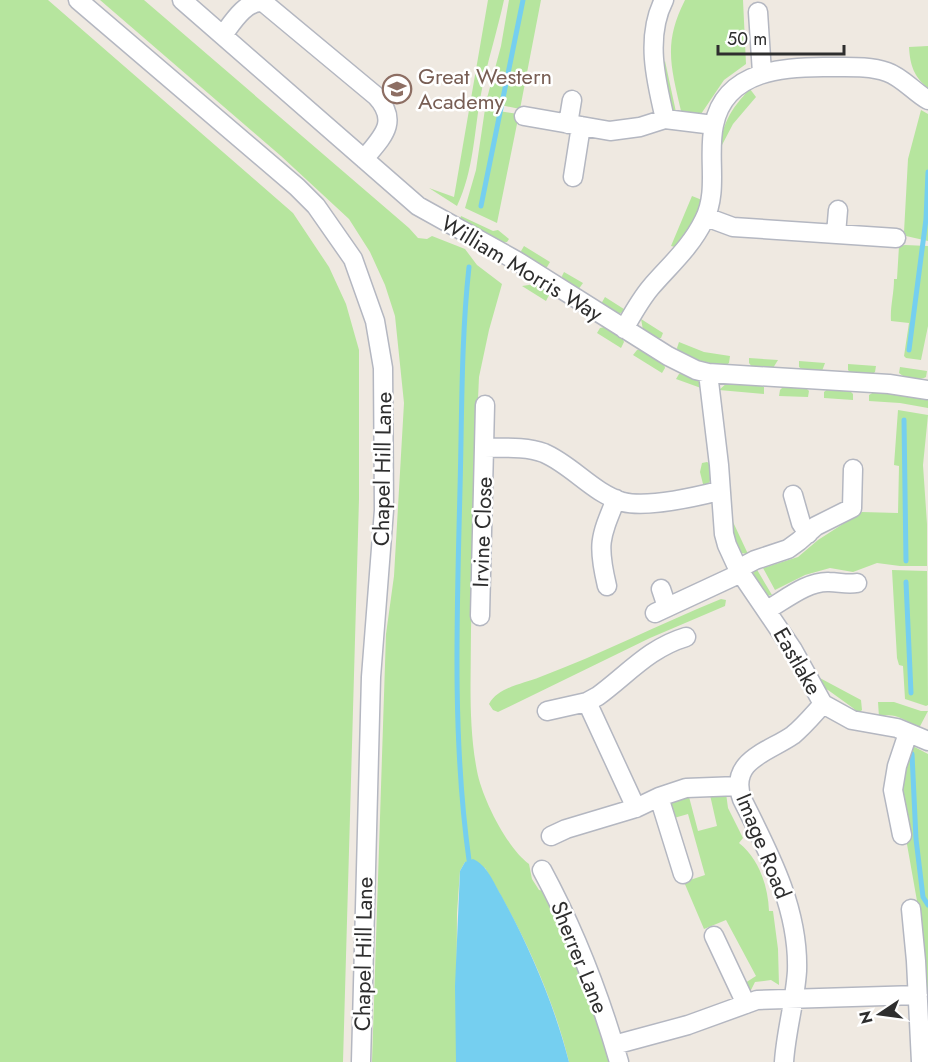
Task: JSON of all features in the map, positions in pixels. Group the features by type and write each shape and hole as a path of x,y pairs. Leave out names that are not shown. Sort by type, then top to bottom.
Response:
{"street":[{"name":"Chapel Hill Lane","path":"78,0 297,187 316,206 353,259 375,321 383,368 384,510 371,677 361,1062"},
{"name":"William Morris Way","path":"182,0 418,206 517,261 683,365 708,373 889,384 928,390"},
{"path":"223,35 248,3 257,0 268,6 376,96 386,110 388,124 386,131 364,159"},
{"path":"658,2 654,57 665,119"},
{"path":"758,12 762,73"},
{"path":"624,329 651,288 688,247 706,217 711,193 714,125 730,94 746,81 762,73 791,67 874,69 890,72 928,100"},
{"path":"572,100 575,125 573,177"},
{"path":"524,116 619,131 665,119 714,125"},
{"path":"836,234 838,210"},
{"path":"706,217 734,227 896,238"},
{"name":"Eastlake","path":"708,373 719,465 719,491 724,534 726,545 739,571 793,650 823,704 852,720 897,728 928,741"},
{"name":"Irvine Close","path":"480,616 484,405"},
{"name":"Irvine Close","path":"484,448 530,449 544,453 616,499 633,503 644,504 719,491"},
{"path":"661,589 661,610 739,571 755,560 788,549 832,516 852,508 853,469"},
{"path":"793,495 801,523 808,534"},
{"path":"607,586 602,566 600,541 616,499"},
{"path":"767,610 816,583 829,582 846,585 857,583"},
{"path":"547,711 587,702 618,681 656,649 668,642 686,637"},
{"path":"587,702 636,808"},
{"name":"Image Road","path":"784,1062 797,964 795,936 778,872 742,799 738,786 743,770 750,761 792,736 823,704"},
{"path":"902,835 893,790 897,766 908,733"},
{"path":"551,836 566,828 636,808 659,797 693,787 738,786"},
{"path":"659,797 683,874"},
{"name":"Sherrer Lane","path":"542,870 570,927 590,976 616,1053 746,1004 767,999 918,995"},
{"path":"911,909 921,1062"},
{"path":"714,936 746,1004"}],"green space":[{"path":"0,0 48,0 293,213 329,267 346,304 359,350 359,499 343,1062 0,1062"},
{"path":"100,0 144,0 418,238 427,239 432,236 465,249 477,265 502,284 479,377 471,630 474,753 484,795 497,822 512,847 529,864 532,879 539,890 545,891 565,932 589,996 609,1062 569,1062 554,1011 511,914 485,868 465,862 460,871 457,913 456,1062 372,1062 386,634 394,576 404,403 395,316 385,285 370,252 349,219 281,156"},
{"path":"488,0 504,0 481,94 467,179 457,206 429,188 454,197"},
{"path":"509,0 541,0 520,109 486,102 501,46"},
{"path":"685,0 743,0 746,64 724,80 701,114 681,111 672,68 671,42 678,15"},
{"path":"928,46 928,88 914,70 909,47"},
{"path":"665,61 676,112 670,109 660,67"},
{"path":"750,89 756,97 733,124 720,154 724,127 737,103"},
{"path":"485,109 519,114 497,223 465,208 476,170"},
{"path":"921,110 928,114 928,241 906,236 904,232 908,159"},
{"path":"692,196 702,200 695,222 679,248 671,246"},
{"path":"461,216 493,231 498,230 509,239 501,243 460,219"},
{"path":"524,246 550,262 547,267 542,268 522,256 521,251"},
{"path":"899,246 928,246 928,326 921,360 904,356 909,323 891,321"},
{"path":"564,272 583,283 578,290 563,280"},
{"path":"535,284 548,290 549,295 546,301 522,286"},
{"path":"605,297 627,311 617,314 601,304"},
{"path":"641,319 663,333 661,338 654,338 643,330"},
{"path":"605,327 622,337 624,342 621,348 597,333 600,328"},
{"path":"679,342 704,352 730,356 729,363 725,366 695,360 678,352"},
{"path":"641,349 664,363 665,368 662,373 633,355"},
{"path":"749,358 778,360 773,368 753,368 749,363"},
{"path":"799,361 825,363 822,371 803,370 799,367"},
{"path":"848,364 876,366 875,372 870,376 852,375 848,370"},
{"path":"900,367 927,371 926,377 916,379 905,377 899,373"},
{"path":"683,372 698,379 701,388 676,379"},
{"path":"727,383 760,384 764,387 764,394 719,390"},
{"path":"784,386 805,387 809,391 808,397 779,396"},
{"path":"829,388 849,390 853,394 853,400 824,398 824,392"},
{"path":"874,392 928,398 928,408 869,401 869,395"},
{"path":"898,410 928,415 923,465 927,566 877,563 853,572 830,568 805,575 775,590 763,568 798,557 818,540 846,522 844,518 862,512 898,513 899,466 894,465"},
{"path":"707,462 712,465 712,479 704,488 700,472 702,463"},
{"path":"733,522 748,554 737,551 730,525"},
{"path":"756,568 772,595 767,596 755,579 753,572"},
{"path":"892,570 927,571 928,705 926,706 905,699 903,666 899,665 897,658"},
{"path":"721,599 726,600 725,606 650,638 498,712 493,710 489,704 493,698 505,690 585,659"},
{"path":"818,677 861,700 862,710 859,713 828,690 820,687"},
{"path":"878,702 894,702 928,711 917,732 914,725 901,718 893,715 879,717"},
{"path":"909,744 928,754 928,1062 917,901 899,799"},
{"path":"700,791 726,793 728,808 743,838 739,843 752,857 761,874 767,892 769,911 773,911 778,949 779,985 771,980 755,982 749,994 745,983 756,976 726,920 704,929 684,882 705,875 688,814 674,818 666,800 688,793 698,831 717,826 710,795 700,797"}],"water":[{"path":"473,859 490,875 522,935 549,998 569,1062 456,1062 455,986 460,871 465,862"}],"waterway":[{"path":"481,206 523,0"},
{"path":"909,350 926,219 928,172"},
{"path":"469,267 462,378 457,675 460,768 469,860"},
{"path":"904,420 906,561"},
{"path":"906,582 911,693"},
{"path":"912,754 916,839 923,897 928,905"}],"place":[{"name":"Great Western Academy","path":"397,89"}]}
